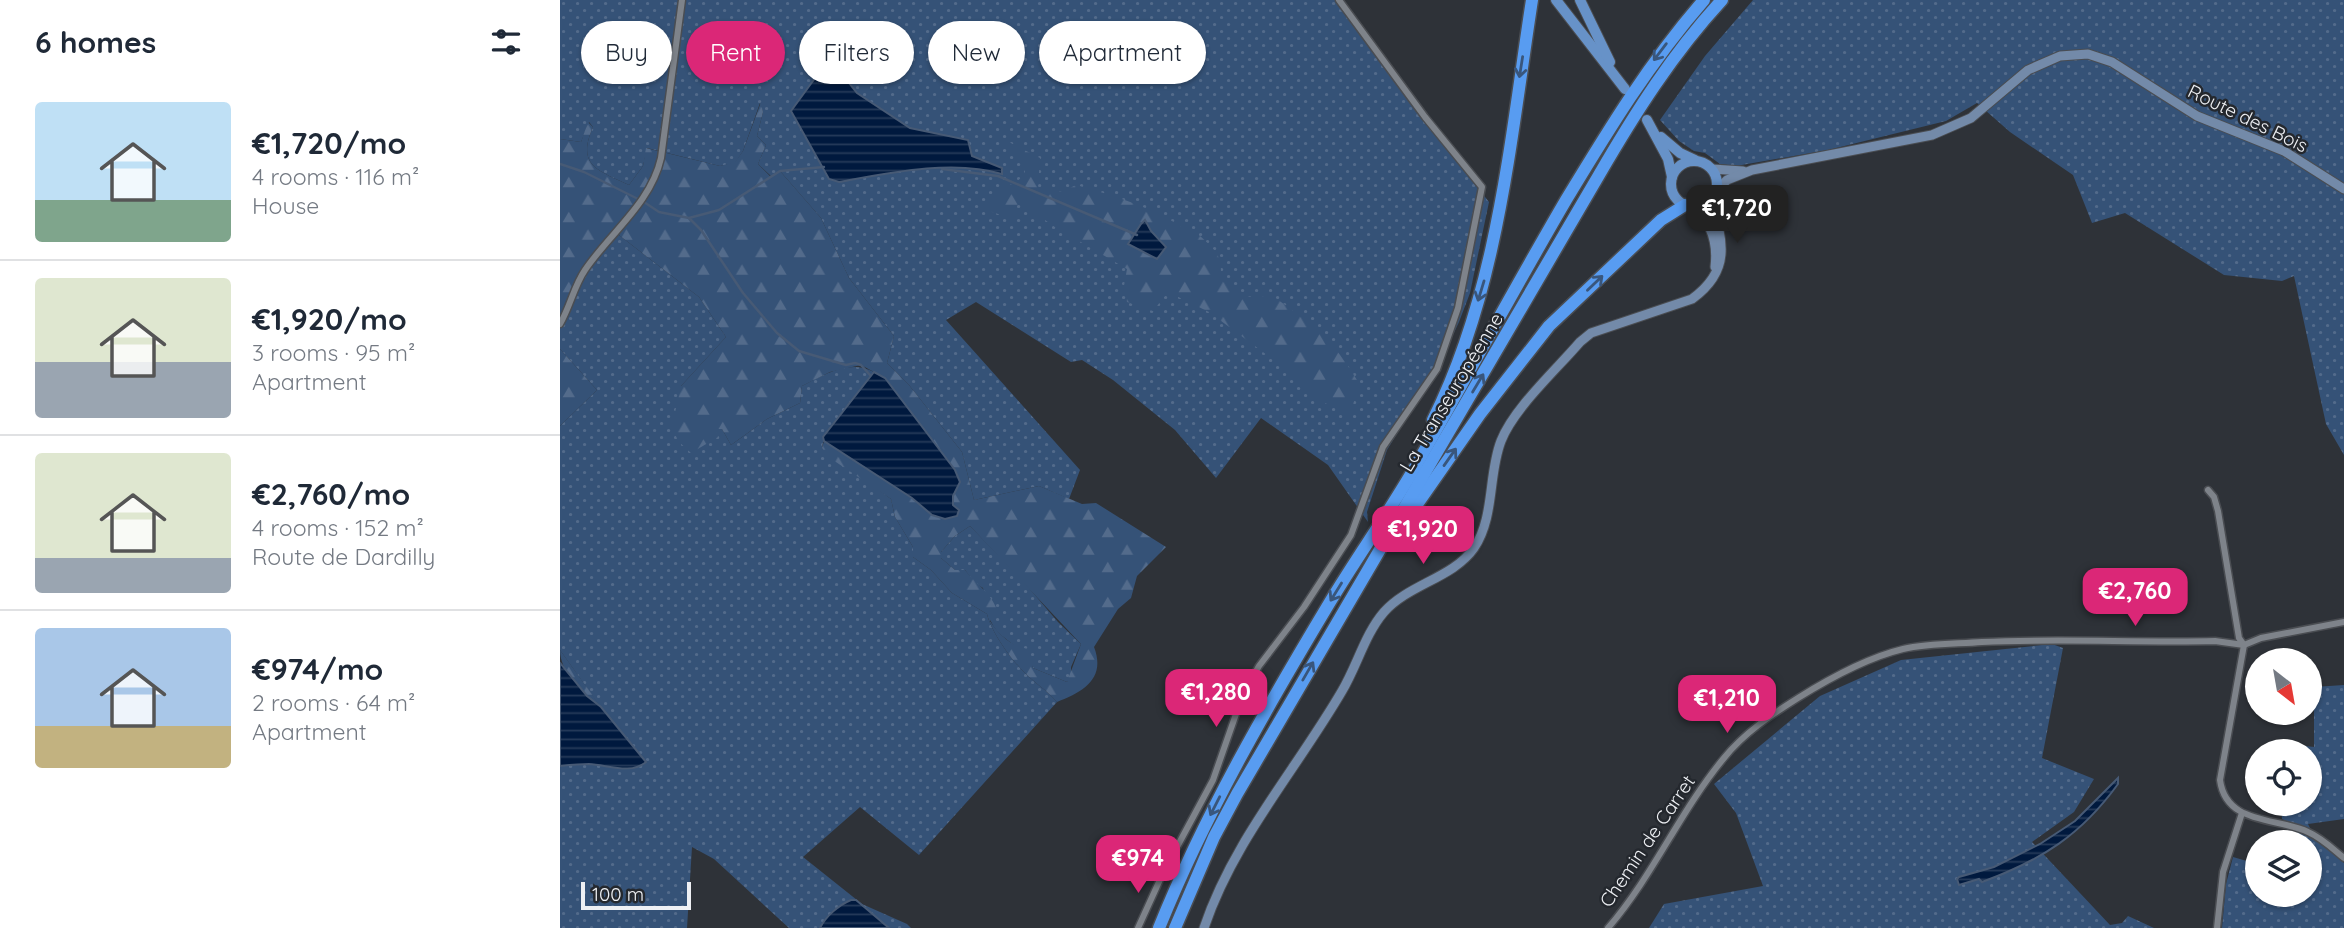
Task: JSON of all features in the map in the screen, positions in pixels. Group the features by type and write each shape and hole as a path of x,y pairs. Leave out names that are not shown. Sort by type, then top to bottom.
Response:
{"highway":[{"path":"1412,472 1417,451 1455,369 1490,257 1532,0"},
{"name":"La Transeuropéenne","path":"1159,928 1186,863 1234,771 1330,602 1412,472 1621,108 1672,36 1704,0"},
{"name":"La Transeuropéenne","path":"1175,928 1214,837 1237,794 1644,100 1681,48 1722,0"},
{"path":"1393,526 1411,513 1480,414 1549,326 1661,220 1688,206"}],"main road":[{"path":"1556,0 1625,89"},
{"path":"1580,0 1618,78"},
{"path":"1647,120 1668,159 1675,197 1688,206 1699,207 1714,195 1718,181 1712,169 1679,153 1653,130"},
{"path":"1672,177 1681,165 1695,160"}],"street":[{"path":"560,324 584,272 654,180 660,158 682,0"},
{"path":"1138,928 1213,779 1250,681 1304,607 1351,535 1383,447 1437,369 1458,308 1482,187 1425,117 1339,0"},
{"name":"Route des Bois","path":"1714,195 1718,186 1727,180 1752,170 1948,130 1971,118 2028,70 2060,56 2088,54 2112,62 2197,116 2284,151 2344,189"},
{"name":"Route des Bois","path":"1712,169 1752,170"},
{"path":"1204,928 1212,903 1236,856 1342,691 1380,616 1401,596 1446,570 1474,548 1486,517 1498,450 1513,418 1591,333 1612,324 1681,304 1699,294 1717,274 1722,241 1714,195"},
{"path":"1688,206 1702,215 1714,238 1716,256 1710,282"},
{"path":"2208,490 2214,497 2218,511 2239,638 2244,645 2220,780 2225,797 2242,813 2308,831 2344,858"},
{"path":"2244,645 2261,638 2344,622"},
{"name":"Chemin de Carret","path":"1608,928 1640,886 1702,786 1726,755 1772,714 1838,676 1875,659 1903,649 1925,646 2035,640 2216,641 2244,645"},
{"path":"2217,928 2223,873 2242,813"}],"green space":[{"path":"560,0 1336,0 1398,86 1489,202 1470,293 1438,367 1387,450 1367,512 1368,522 1328,465 1261,418 1216,478 1175,430 1113,380 1082,360 1071,362 976,302 946,320 1080,470 1069,499 1039,486 974,500 962,452 909,385 887,363 894,336 849,278 821,218 780,171 772,177 758,164 766,145 757,136 763,112 760,103 743,151 735,163 720,166 647,148 643,166 629,185 600,170 589,159 588,140 593,127 589,122 581,142 560,139"},
{"path":"1753,0 2344,0 2344,455 2326,424 2294,276 2282,281 2224,275 2125,213 2092,223 2073,175 2010,132 1977,103 1946,121 1828,150 1736,166 1720,164 1705,153 1694,151 1679,141 1660,120 1705,56"},
{"path":"761,102 763,112 757,136 766,145 758,164 771,177 780,171 821,218 849,278 894,336 887,363 909,385 962,452 974,500 1039,486 1082,504 1096,503 1166,547 1137,576 1131,598 1118,609 1094,647 1097,658 1095,675 1076,694 1057,702 1027,675 1002,644 992,628 987,614 952,593 931,570 913,557 913,547 895,517 891,499 830,458 822,448 824,441 912,498 932,515 953,505 953,496 960,482 955,470 885,378 861,365 830,372 802,386 800,403 767,419 731,445 722,429 715,429 718,437 691,453 678,441 672,426 681,386 726,337 699,297 615,232 584,272 560,324 560,139 581,142 588,122 593,127 588,140 589,159 600,170 629,185 643,166 646,148 720,166 735,162 743,151","holes":["970,526 1081,644 1067,682 1033,668 1029,649 1017,646 1007,639 990,621 998,614 989,596 965,570 955,570 941,558 941,552 955,536"]},
{"path":"1005,140 1040,158 1038,187 1057,192 1076,185 1123,199 1153,211 1195,236 1200,236 1216,252 1221,273 1237,291 1253,297 1271,295 1322,334 1341,356 1360,385 1349,415 1311,396 1279,364 1209,312 1168,292 1153,311 1127,302 1124,286 1127,269 1055,227 1022,204 1016,205 1013,219 983,209 1025,172 1021,159"},
{"path":"615,232 699,297 726,337 681,386 714,428 722,429 731,445 767,419 800,403 802,386 811,381 847,368 865,368 874,372 824,437 822,448 891,499 895,517 913,547 913,557 931,570 952,593 987,614 1012,659 1057,702 919,855 860,807 803,857 862,904 911,928 789,928 714,859 692,847 687,928 560,928 560,663 587,696 599,705 560,650 560,426 597,390 560,349 560,324 584,272"},
{"path":"560,349 597,390 560,426"},
{"path":"970,526 1081,644 1067,682 1033,668 1022,652 994,627 987,611 983,588 975,583 965,570 955,570 941,558 941,552 955,536"},
{"path":"2052,644 2063,648 2042,758 2094,779 2074,812 2032,842 2110,925 2122,923 2128,916 2154,928 1649,928 1664,904 1763,886 1736,813 1714,784 1820,696 1901,660"},
{"path":"560,650 601,707 580,689 568,674"},
{"path":"2344,685 2344,819 2308,824 2311,830 2298,830 2298,827 2282,819 2282,816 2322,816 2322,739 2314,739 2314,725 2322,725 2322,686"},
{"path":"2322,844 2344,863 2344,928 2222,928 2226,884 2233,857 2245,860 2245,907 2322,907"}],"shaded area":[{"path":"811,84 850,84 857,93 910,128 968,140 972,156 1002,168 1002,174 963,168 920,169 839,182 829,179 791,111"},
{"path":"1145,220 1166,247 1157,259 1128,244"},
{"path":"874,372 885,378 955,470 960,482 953,496 953,505 959,510 957,516 945,519 932,515 912,498 824,441 823,437"},
{"path":"560,663 646,762 626,769 589,764 560,766"},
{"path":"2118,778 2118,784 2090,818 2059,844 2004,874 1982,882 1979,879 1959,885 1959,877 1994,867 2040,844 2075,821"},
{"path":"851,900 856,900 889,928 820,928 833,911"}],"waterway":[{"path":"560,164 584,172 638,199"},
{"path":"689,218 719,210 780,171 824,167"},
{"path":"942,169 998,176 1137,235"},
{"path":"644,202 659,212 689,218 701,230 743,293 777,333 799,351 846,365 861,365 870,375"}]}
